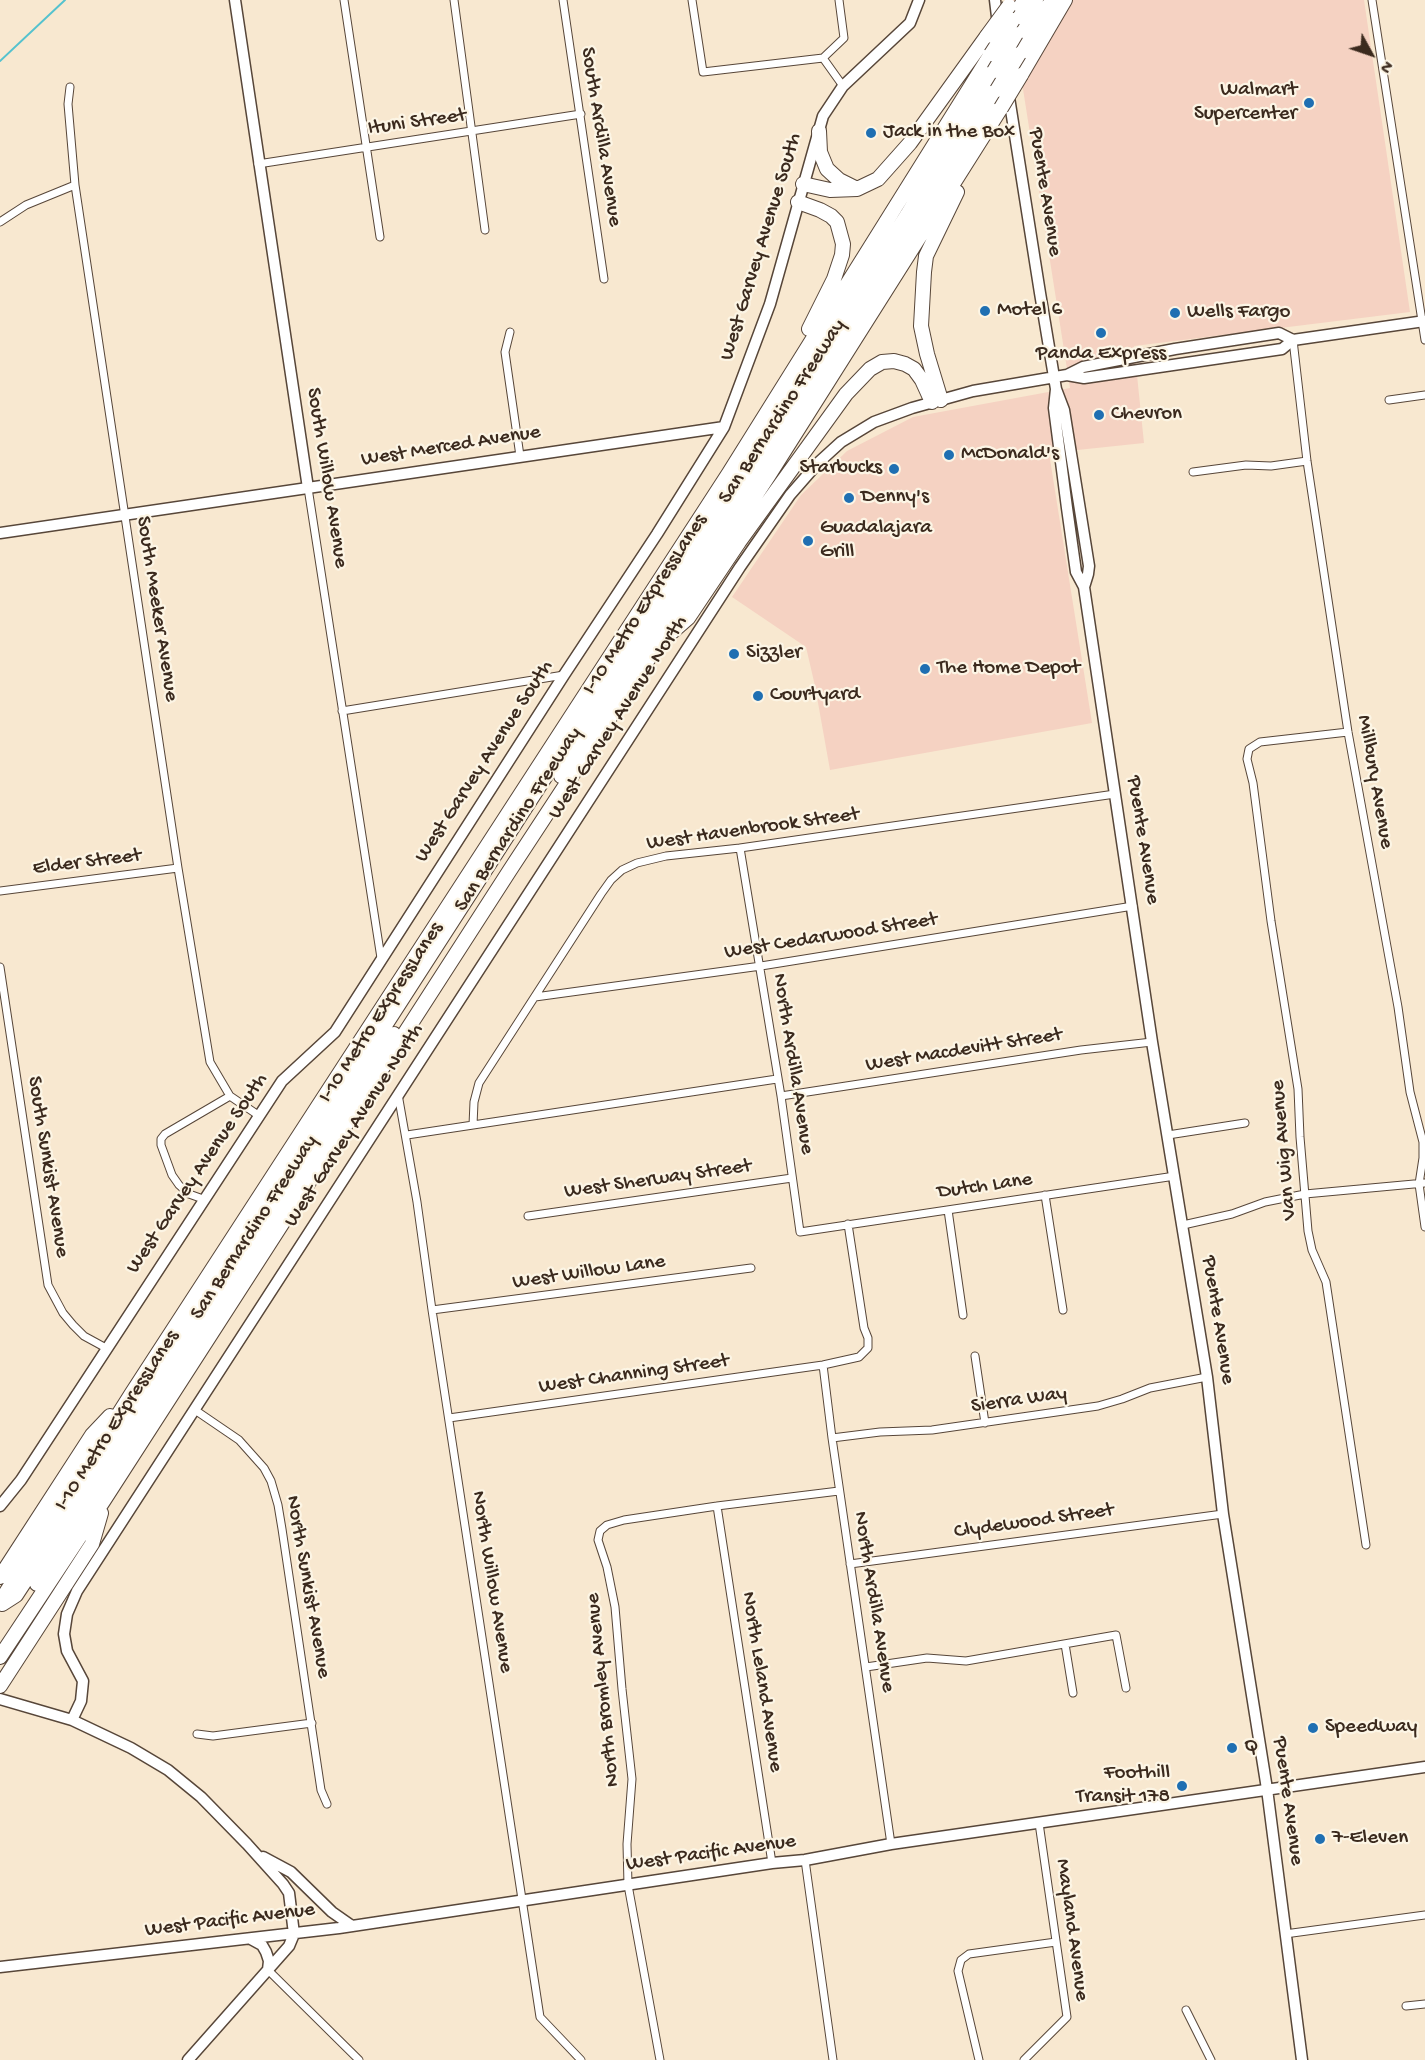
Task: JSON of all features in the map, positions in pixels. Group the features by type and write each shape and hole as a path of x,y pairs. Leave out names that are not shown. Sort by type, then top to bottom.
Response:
{"highway":[{"name":"San Bernardino Freeway","path":"0,1604 132,1393 756,429 991,54 1012,9 1024,0"},
{"name":"I-10 Metro ExpressLanes","path":"0,1604 16,1595 151,1388 871,272 1036,0"},
{"name":"I-10 Metro ExpressLanes","path":"21,1624 26,1601 879,282 1052,0"},
{"name":"San Bernardino Freeway","path":"0,1657 775,465 1021,75 1065,0"},
{"path":"803,184 830,190 857,189 878,179 910,143 987,36 1012,9"},
{"path":"937,401 921,326 926,256 1000,108"},
{"path":"819,131 820,152 827,169 839,180 857,189"},
{"path":"756,429 824,301 842,255 843,244 837,222 820,210 798,202"},
{"path":"656,646 688,618 738,542 839,403 870,369 882,362 894,361 905,364 914,369 937,401"},
{"path":"0,1577 92,1435 132,1393"},
{"path":"1,1685 92,1544 104,1500"}],"street":[{"name":"South Willow Avenue","path":"235,0 258,164 382,961"},
{"path":"344,0 380,237"},
{"path":"454,0 485,230"},
{"name":"South Ardilla Avenue","path":"562,0 581,114 604,279"},
{"path":"692,0 703,72 822,58 844,38 839,0"},
{"name":"West Garvey Avenue South","path":"0,1506 21,1480 282,1081 335,1032 724,427 770,304 803,184 827,108 843,86 910,23 919,0"},
{"name":"Puente Avenue","path":"995,0 1056,389 1054,408 1076,572 1084,587 1152,1042 1207,1377 1223,1514 1267,1790 1301,2060"},
{"path":"1372,0 1425,340"},
{"path":"822,58 843,86"},
{"name":"South Meeker Avenue","path":"70,87 68,104 75,185 178,868 210,1062 230,1096 258,1115"},
{"name":"Ituni Street","path":"258,164 581,114"},
{"path":"0,222 26,205 75,185"},
{"path":"1067,375 1084,378 1272,351 1282,349 1293,340 1423,322"},
{"path":"510,332 505,352 520,456"},
{"path":"1067,375 1083,367 1175,349 1279,333 1293,340"},
{"name":"Millbury Avenue","path":"1293,340 1307,461 1348,732 1398,1007 1410,1092 1423,1142 1422,1183 1425,1227"},
{"name":"West Garvey Avenue North","path":"72,1720 84,1689 83,1680 67,1651 64,1634 67,1614 77,1591 740,567 790,495 818,463 841,442 874,422 973,391 1067,375"},
{"path":"1389,400 1425,396"},
{"name":"West Merced Avenue","path":"0,533 724,427"},
{"path":"1192,472 1246,465 1272,466 1307,461"},
{"path":"342,711 564,675"},
{"name":"Van Wig Avenue","path":"1348,732 1260,742 1248,749 1247,759 1253,783 1271,921 1298,1089 1305,1194 1312,1250 1326,1282 1366,1545"},
{"name":"West Havenbrook Street","path":"473,1125 474,1102 479,1083 601,894 622,870 637,863 666,856 740,848 1115,794"},
{"name":"North Ardilla Avenue","path":"740,848 761,966 800,1232"},
{"name":"Elder Street","path":"0,891 178,868"},
{"name":"West Cedarwood Street","path":"535,997 761,966 1133,906"},
{"name":"South Sunkist Avenue","path":"0,967 48,1285 63,1313 73,1325 84,1336 106,1348"},
{"name":"West Macdevitt Street","path":"781,1096 1070,1052 1152,1042"},
{"path":"407,1135 777,1079"},
{"name":"North Willow Avenue","path":"398,1094 407,1135 540,2017 581,2060"},
{"path":"203,1199 189,1194 172,1175 161,1139 165,1134 230,1096"},
{"path":"1168,1136 1245,1123"},
{"name":"Dutch Lane","path":"800,1232 1175,1176"},
{"name":"West Sherway Street","path":"528,1216 792,1178"},
{"path":"1183,1225 1232,1214 1265,1202 1305,1194 1422,1183"},
{"path":"1045,1195 1063,1310"},
{"path":"948,1210 963,1315"},
{"name":"West Channing Street","path":"449,1418 823,1365 859,1357 868,1348 868,1338 864,1328 849,1224"},
{"name":"West Willow Lane","path":"432,1310 751,1268"},
{"path":"975,1356 985,1423"},
{"name":"North Ardilla Avenue","path":"823,1365 839,1491 891,1844"},
{"name":"Sierra Way","path":"832,1438 880,1432 932,1430 1098,1406 1150,1388 1207,1377"},
{"name":"North Sunkist Avenue","path":"195,1410 239,1440 264,1467 271,1481 278,1504 321,1790 327,1804"},
{"path":"717,1506 839,1491"},
{"name":"North Bromley Avenue","path":"660,2060 628,1885 627,1844 632,1779 628,1732 615,1606 598,1540 600,1531 607,1525 624,1520 717,1506"},
{"name":"North Leland Avenue","path":"717,1506 772,1863"},
{"name":"Clydewood Street","path":"850,1564 1223,1514"},
{"path":"866,1667 927,1658 966,1661 1116,1635 1126,1688"},
{"path":"1065,1644 1073,1693"},
{"path":"0,1699 72,1720 131,1748 168,1770 201,1797 257,1854 289,1893 294,1934 289,1946 192,2058"},
{"path":"197,1734 213,1736 312,1723"},
{"name":"West Pacific Avenue","path":"0,1967 294,1934 523,1902 772,1863 805,1860 891,1844 1425,1767"},
{"name":"Mayland Avenue","path":"1024,2060 1067,2017 1039,1823"},
{"path":"257,1854 291,1872 332,1912 352,1926"},
{"path":"805,1860 833,2060"},
{"path":"1285,1934 1425,1916"},
{"path":"251,1938 262,1945 266,1952 269,1961 268,1970"},
{"path":"979,2060 958,1971 961,1960 969,1954 1056,1942"},
{"path":"268,1970 359,2060"},
{"path":"1406,2006 1425,2004"},
{"path":"1186,2010 1211,2060"}],"shaded area":[{"path":"1009,0 1364,0 1410,312 1134,346 1144,443 1049,453 1092,723 830,770 806,647 732,597 801,495 847,451 913,417 1070,388"}],"waterway":[{"path":"0,61 65,0"}],"place":[{"name":"Walmart Supercenter","path":"1309,103"},
{"name":"Jack in the Box","path":"871,133"},
{"name":"Motel 6","path":"985,311"},
{"name":"Wells Fargo","path":"1175,313"},
{"name":"Panda Express","path":"1101,333"},
{"name":"Chevron","path":"1099,415"},
{"name":"McDonald's","path":"949,455"},
{"name":"Starbucks","path":"894,469"},
{"name":"Denny's","path":"849,498"},
{"name":"Guadalajara Grill","path":"808,541"},
{"name":"Sizzler","path":"734,654"},
{"name":"The Home Depot","path":"925,669"},
{"name":"Courtyard","path":"758,696"},
{"name":"Speedway","path":"1313,1728"},
{"name":"Q","path":"1232,1748"},
{"name":"Foothill Transit 178","path":"1182,1786"},
{"name":"7-Eleven","path":"1320,1839"}]}
